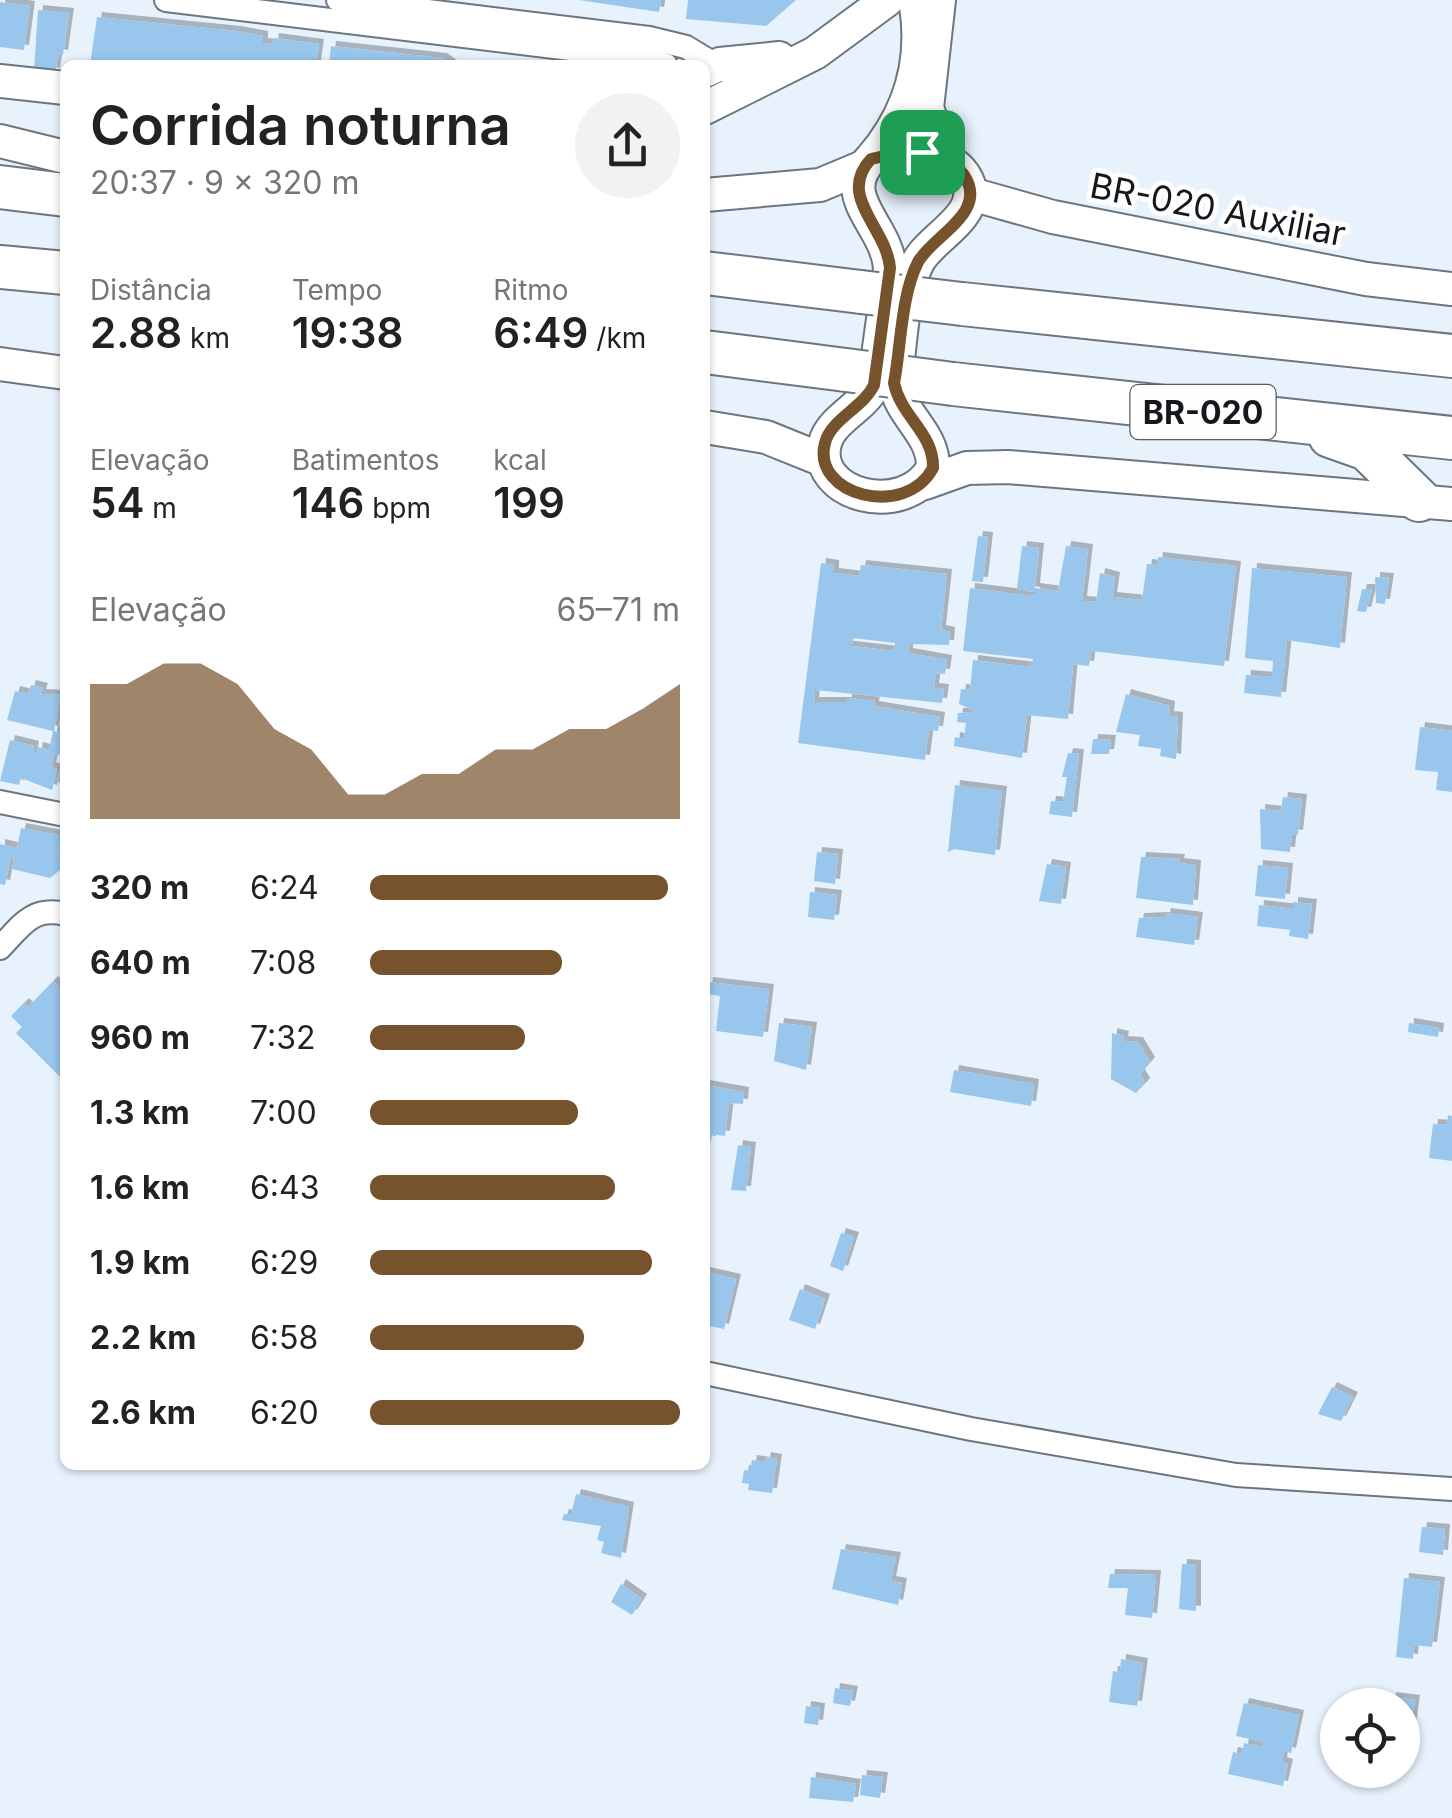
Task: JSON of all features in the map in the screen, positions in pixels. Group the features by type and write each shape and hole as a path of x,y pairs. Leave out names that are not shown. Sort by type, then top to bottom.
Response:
{"highway":[{"path":"0,187 60,194"},
{"path":"0,267 60,273"},
{"name":"BR-020","path":"710,274 1452,356"},
{"name":"BR-020","path":"710,353 953,384 1452,438"},
{"path":"1287,422 1367,449 1435,502"}],"main road":[{"path":"714,89 757,64 783,57 811,39 852,0"},
{"path":"714,89 815,53 915,1"},
{"path":"915,1 927,108 946,159 968,180 971,194 959,221 919,260 894,383 898,401 934,453 933,468 925,483"},
{"path":"915,1 917,44 907,106 896,130 867,163 856,184 858,198 882,232 890,268 874,385 868,398 828,434 823,460 831,476 856,492 899,497 967,468 1008,467 1435,502"},
{"path":"0,82 60,88"},
{"path":"0,141 60,156"},
{"path":"710,195 820,185 902,152 946,159"},
{"name":"BR-020 Auxiliar","path":"971,194 1053,217 1366,280 1452,288"},
{"path":"0,364 60,372"},
{"path":"710,428 766,437 823,460"}],"street":[{"path":"166,0 319,9 653,54 686,47 695,60"},
{"path":"338,0 653,54"},
{"path":"0,802 60,815"},
{"path":"0,948 30,916 40,911 60,913"},
{"path":"710,1374 971,1428 1236,1476 1452,1489"}],"building":[{"path":"579,0 661,0 659,12"},
{"path":"688,0 796,0 766,26 686,19"},
{"path":"0,2 30,6 24,50 0,47"},
{"path":"38,10 69,13 63,55 58,54 55,73 34,70"},
{"path":"97,17 236,31 263,36 263,43 273,44 274,38 319,44 317,60 91,60"},
{"path":"331,46 445,60 330,60"},
{"path":"978,536 988,537 983,582 972,581"},
{"path":"1022,546 1039,548 1035,588 1058,591 1066,546 1088,549 1082,601 1096,602 1100,573 1115,577 1112,597 1142,600 1147,564 1157,565 1158,557 1236,566 1224,666 1091,651 1089,666 1073,664 1068,719 1027,715 1022,758 954,746 955,737 964,739 966,723 957,722 958,713 977,712 959,704 961,689 970,690 973,660 1031,667 1033,659 963,651 970,588 1035,596 1035,592 1017,589"},
{"path":"821,563 834,565 834,573 859,576 861,565 947,574 941,630 950,632 949,645 909,644 908,653 947,660 945,674 936,673 934,688 944,689 942,703 815,690 814,702 847,702 847,698 875,701 874,706 940,717 938,731 929,730 925,760 798,743","holes":["853,638 895,643 894,651 842,645 853,643"]},
{"path":"1252,568 1347,577 1340,648 1287,640 1281,697 1244,693 1246,675 1272,677 1273,661 1245,658"},
{"path":"1375,577 1389,578 1385,604 1376,603"},
{"path":"1362,589 1372,589 1366,612 1357,611"},
{"path":"31,685 43,688 41,694 60,695 54,731 60,733 60,754 54,755 51,767 57,769 52,790 21,778 19,785 0,781 10,740 34,746 33,752 37,753 38,747 49,750 53,731 7,720 15,691 28,694"},
{"path":"1126,694 1170,706 1169,716 1178,717 1176,759 1160,756 1161,749 1138,746 1140,735 1116,732"},
{"path":"1420,727 1452,731 1452,792 1436,790 1438,772 1415,770"},
{"path":"1093,739 1111,740 1109,754 1091,754"},
{"path":"1068,753 1079,754 1072,817 1049,814 1051,801 1063,802 1067,777 1062,777"},
{"path":"955,785 1002,791 995,855 954,849 948,852"},
{"path":"1283,797 1302,799 1298,835 1292,834 1290,852 1261,849 1260,809 1281,811"},
{"path":"21,828 60,835 60,870 50,878 12,869 11,856 5,885 0,884 0,844 17,848"},
{"path":"817,852 838,854 835,884 814,881"},
{"path":"1141,857 1180,859 1179,863 1196,865 1193,905 1136,898"},
{"path":"1047,864 1066,867 1061,904 1039,901"},
{"path":"1258,865 1288,868 1285,899 1255,896"},
{"path":"810,892 837,895 834,920 808,917"},
{"path":"1293,902 1312,904 1308,939 1289,936 1290,930 1257,926 1259,905 1293,909"},
{"path":"1166,913 1198,917 1194,945 1136,937 1139,918 1165,917"},
{"path":"53,981 60,988 60,1077 16,1033 22,1027 11,1016 24,1003 28,1007"},
{"path":"710,982 769,989 763,1037 716,1031 720,996 710,995"},
{"path":"779,1023 812,1027 806,1070 774,1061"},
{"path":"1409,1023 1439,1028 1438,1037 1408,1032"},
{"path":"1112,1033 1124,1036 1123,1041 1138,1042 1150,1062 1140,1074 1145,1083 1136,1093 1111,1079"},
{"path":"954,1070 1034,1084 1031,1106 950,1092"},
{"path":"710,1086 744,1092 743,1104 729,1103 725,1136 712,1134 711,1141"},
{"path":"1448,1115 1452,1116 1452,1161 1429,1158 1433,1124 1447,1125"},
{"path":"738,1145 751,1147 746,1191 731,1190"},
{"path":"841,1233 854,1237 843,1271 830,1266"},
{"path":"710,1273 736,1279 724,1329 710,1326"},
{"path":"800,1289 825,1299 815,1329 789,1320"},
{"path":"1332,1387 1353,1397 1341,1421 1318,1414"},
{"path":"766,1457 777,1459 772,1493 748,1490 749,1484 742,1483 744,1470 750,1471 752,1460 765,1462"},
{"path":"576,1494 629,1507 621,1558 601,1553 604,1542 597,1540 601,1526 562,1520 564,1514 571,1515"},
{"path":"1422,1527 1445,1529 1443,1555 1419,1552"},
{"path":"841,1549 896,1557 891,1581 902,1583 898,1605 832,1589"},
{"path":"1182,1564 1196,1565 1196,1611 1179,1609"},
{"path":"1110,1574 1156,1575 1152,1618 1125,1615 1128,1588 1108,1588"},
{"path":"1404,1578 1440,1582 1432,1647 1414,1645 1413,1659 1396,1657"},
{"path":"621,1584 642,1599 632,1615 611,1602"},
{"path":"1121,1659 1143,1663 1137,1706 1109,1702 1113,1671 1120,1672"},
{"path":"835,1688 853,1691 850,1706 833,1703"},
{"path":"1244,1703 1299,1715 1291,1753 1284,1751 1282,1762 1288,1764 1283,1786 1228,1774 1233,1752 1242,1754 1244,1743 1263,1747 1264,1742 1236,1736"},
{"path":"806,1706 820,1708 818,1725 804,1723"},
{"path":"862,1775 883,1777 880,1798 860,1795"},
{"path":"811,1777 856,1784 853,1802 809,1798"}],"route":[{"path":"922,152 957,166 968,180 971,194 959,221 919,260 894,383 898,401 934,453 933,468 916,491 899,497 875,496 845,487 831,476 823,460 828,434 868,398 874,385 890,268 889,249 858,198 856,184 871,159 922,152"}]}
